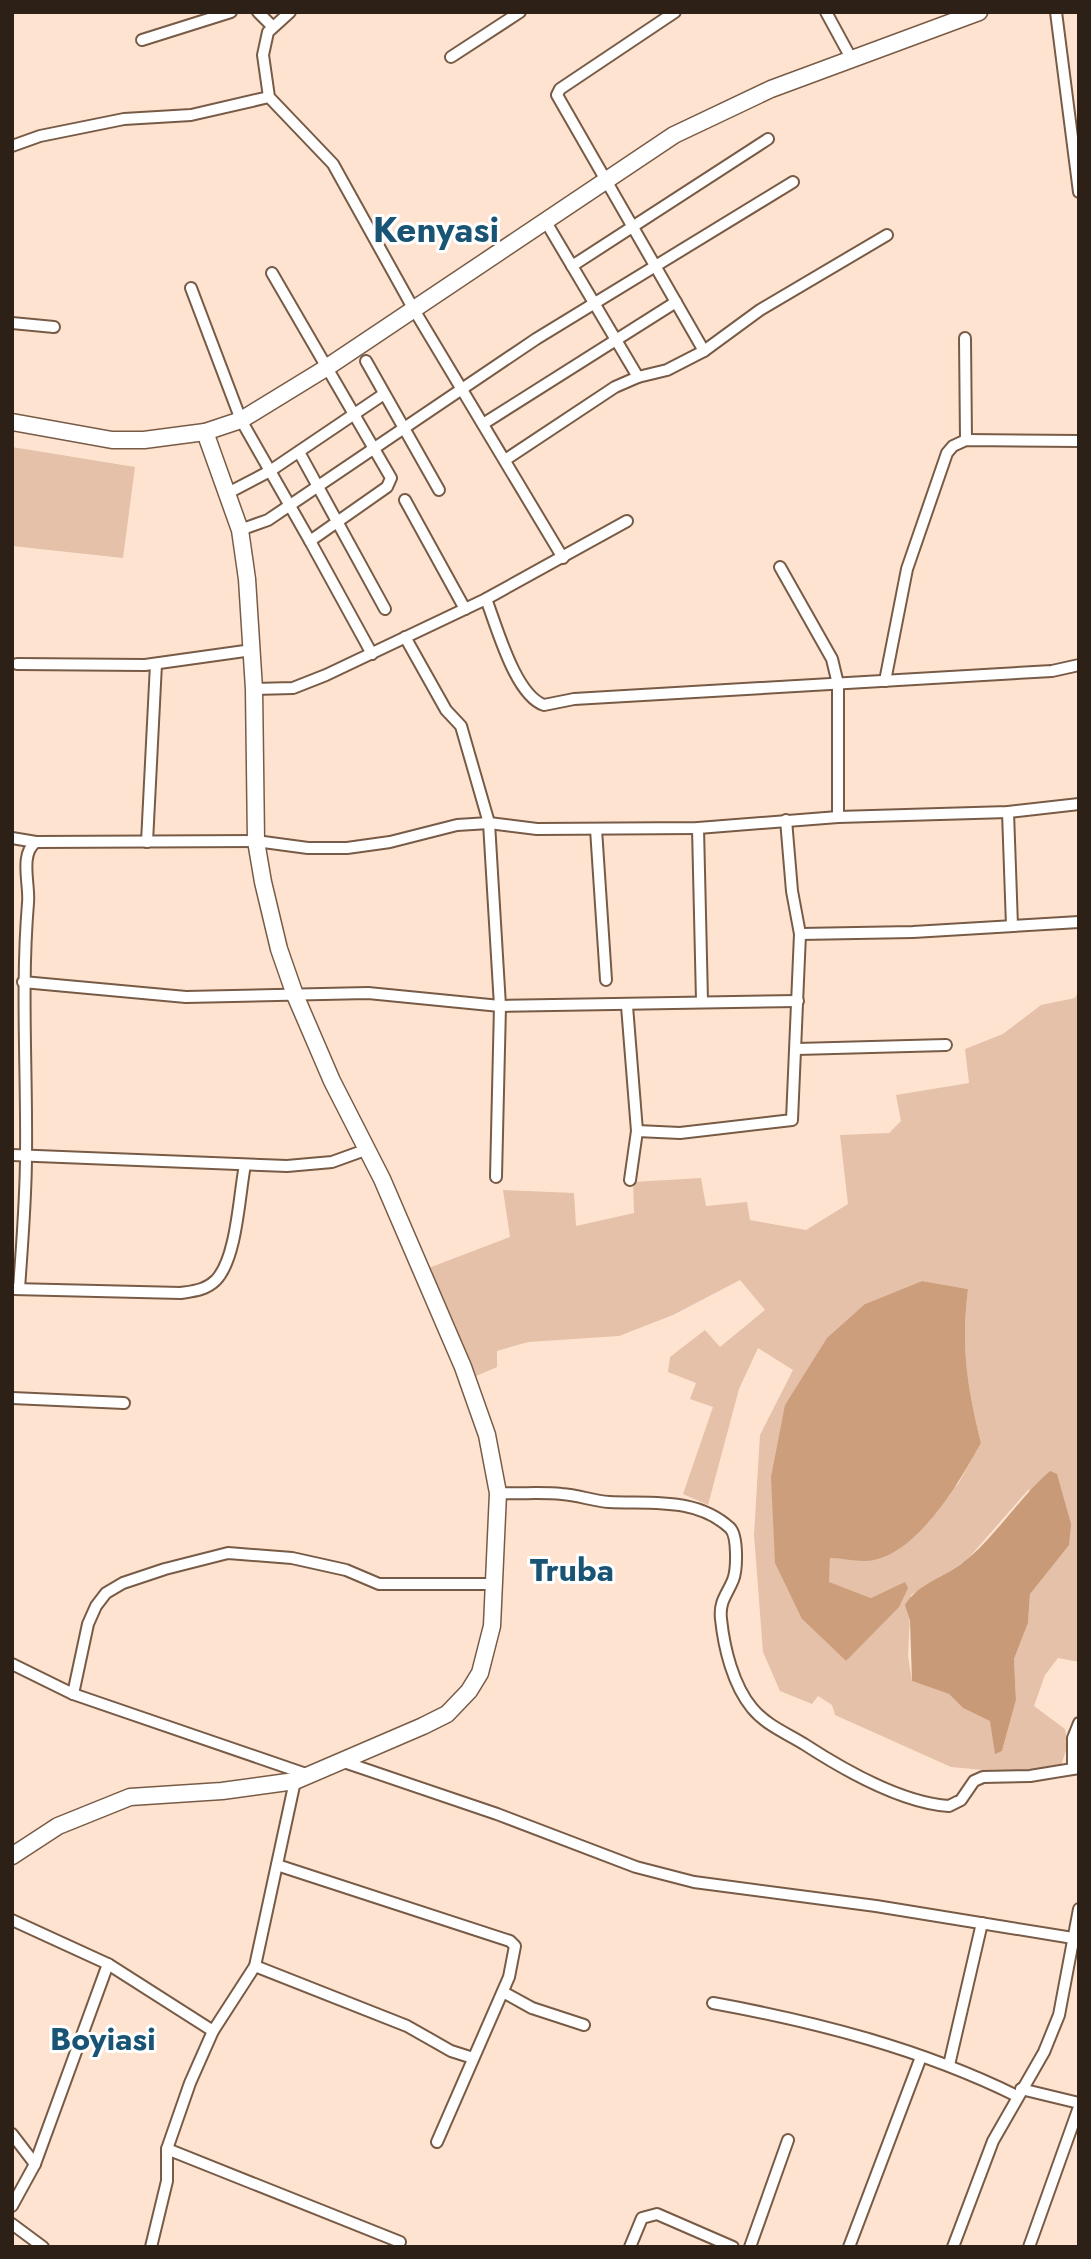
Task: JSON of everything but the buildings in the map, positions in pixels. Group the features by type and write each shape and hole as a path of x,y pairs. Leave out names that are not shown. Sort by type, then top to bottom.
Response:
{"street":[{"path":"142,40 231,12"},
{"path":"258,12 273,27"},
{"path":"290,12 268,32 263,55 269,97 333,164 412,308 563,558"},
{"path":"451,57 520,12"},
{"path":"675,12 558,92 605,181 704,351"},
{"path":"826,12 851,58"},
{"path":"12,422 112,440 178,437 241,421 326,369 412,308 674,135 771,89 979,12"},
{"path":"1056,12 1079,192"},
{"path":"12,146 40,136 124,119 191,115 269,97"},
{"path":"572,266 768,139"},
{"path":"240,530 268,520 594,302 793,182"},
{"path":"546,222 638,377"},
{"path":"505,460 615,387 638,377 667,370 704,351 760,310 887,235"},
{"path":"272,273 391,478 390,483 310,541"},
{"path":"191,288 241,421 372,654"},
{"path":"483,424 676,302"},
{"path":"12,323 54,327"},
{"path":"965,338 966,440"},
{"path":"366,361 439,490"},
{"path":"228,493 270,471 384,394"},
{"path":"12,1856 58,1826 130,1797 232,1790 302,1778 344,1762 435,1720 459,1703 480,1673 488,1649 495,1584 498,1493 494,1463 475,1398 368,1149 332,1081 295,995 279,949 256,841 252,650 240,530 205,432"},
{"path":"885,681 907,569 947,453 953,446 966,440 1079,442"},
{"path":"299,452 385,609"},
{"path":"405,500 465,609"},
{"path":"254,689 293,688 372,654 486,599 627,521"},
{"path":"780,567 822,637 832,659 838,684 838,817"},
{"path":"486,599 513,670 529,695 544,705 574,699 1052,671 1079,665"},
{"path":"405,637 446,710 461,726 489,823 500,1006 496,1177"},
{"path":"17,664 156,664 252,650"},
{"path":"147,842 156,664"},
{"path":"12,838 36,842 256,841 308,848 347,848 390,842 457,825 489,823 537,829 698,828 838,817 1008,812 1079,804"},
{"path":"1008,812 1012,926"},
{"path":"637,1131 681,1133 789,1123 793,1114 797,1049 800,934 786,820"},
{"path":"698,828 702,1001"},
{"path":"596,829 606,980"},
{"path":"36,842 30,847 28,856 29,900 23,982 26,1157 16,1289 181,1293 201,1290 216,1280 228,1261 245,1165"},
{"path":"800,934 1079,922"},
{"path":"23,982 186,997 368,993 500,1006 627,1006 702,1001 798,1001"},
{"path":"627,1006 637,1131 630,1180"},
{"path":"797,1049 946,1045"},
{"path":"12,1156 245,1165 332,1162 368,1149"},
{"path":"12,1398 124,1403"},
{"path":"498,1493 561,1494 609,1502 696,1507 730,1528 733,1534 735,1573 722,1598 721,1618 727,1652 743,1694 752,1709 777,1730 858,1776 912,1797 949,1806 961,1800 974,1781 983,1777 1030,1776 1076,1768 1073,1738 1079,1723"},
{"path":"73,1694 88,1624 96,1606 106,1593 165,1569 228,1553 292,1558 346,1570 379,1584 495,1584"},
{"path":"12,1664 73,1694 302,1778"},
{"path":"344,1762 497,1814 636,1867 694,1882 1076,1938"},
{"path":"151,2247 167,2180 167,2149 213,2031 255,1966 277,1865 302,1778"},
{"path":"277,1865 510,1941 515,1946 514,1962 503,1992 437,2142"},
{"path":"953,2247 993,2141 1044,2052 1059,2015 1076,1938 1079,1909"},
{"path":"12,1920 108,1964 213,2031"},
{"path":"949,2066 982,1923"},
{"path":"12,2206 35,2164 108,1964"},
{"path":"255,1966 407,2026 451,2051 473,2058"},
{"path":"503,1992 532,2008 584,2025"},
{"path":"713,2003 848,2033 949,2066 1019,2093 1079,2105 1029,2247"},
{"path":"849,2247 921,2057"},
{"path":"12,2134 35,2164"},
{"path":"750,2247 788,2140"},
{"path":"167,2149 400,2242"},
{"path":"630,2247 642,2218 657,2214 733,2247"},
{"path":"12,2224 43,2247"}],"shaded area":[{"path":"12,447 135,467 123,558 12,546"},
{"path":"1079,990 1079,1662 1058,1658 1045,1675 1034,1706 1065,1729 1068,1744 1061,1766 1016,1773 951,1767 835,1715 832,1705 818,1696 812,1704 780,1691 763,1652 754,1535 760,1435 793,1370 758,1348 739,1389 708,1505 683,1494 713,1407 690,1399 696,1383 668,1372 670,1357 705,1330 720,1347 765,1310 740,1280 673,1315 619,1336 528,1342 497,1351 497,1367 476,1376 426,1269 510,1237 503,1190 574,1193 576,1226 634,1213 633,1182 701,1178 706,1206 747,1202 750,1220 806,1230 848,1204 840,1135 889,1133 901,1121 896,1095 969,1083 965,1049 1003,1034 1041,1005 1075,998","holes":["922,1281 968,1289 965,1349 972,1403 981,1443 958,1484 873,1560 830,1558 828,1582 871,1598 905,1583 846,1661 802,1619 865,1304","1029,1489 1042,1576 1030,1594 1028,1623 1014,1659 1016,1700 1002,1751 995,1753 991,1721 963,1708 949,1694 912,1681 908,1656 911,1595 966,1561"]},
{"path":"922,1281 968,1289 965,1349 972,1403 981,1443 937,1512 907,1543 891,1554 874,1560 830,1558 829,1582 871,1598 905,1582 908,1588 899,1607 846,1661 802,1619 775,1563 771,1477 785,1405 827,1338 865,1304"},
{"path":"1050,1471 1057,1474 1071,1524 1069,1545 1030,1594 1028,1623 1014,1659 1016,1700 1002,1751 995,1754 990,1721 963,1708 949,1694 912,1681 910,1620 905,1605 917,1591 958,1567 976,1551"}],"district":[{"name":"Kenyasi","path":"436,230"},
{"name":"Truba","path":"572,1570"},
{"name":"Boyiasi","path":"103,2039"}]}
